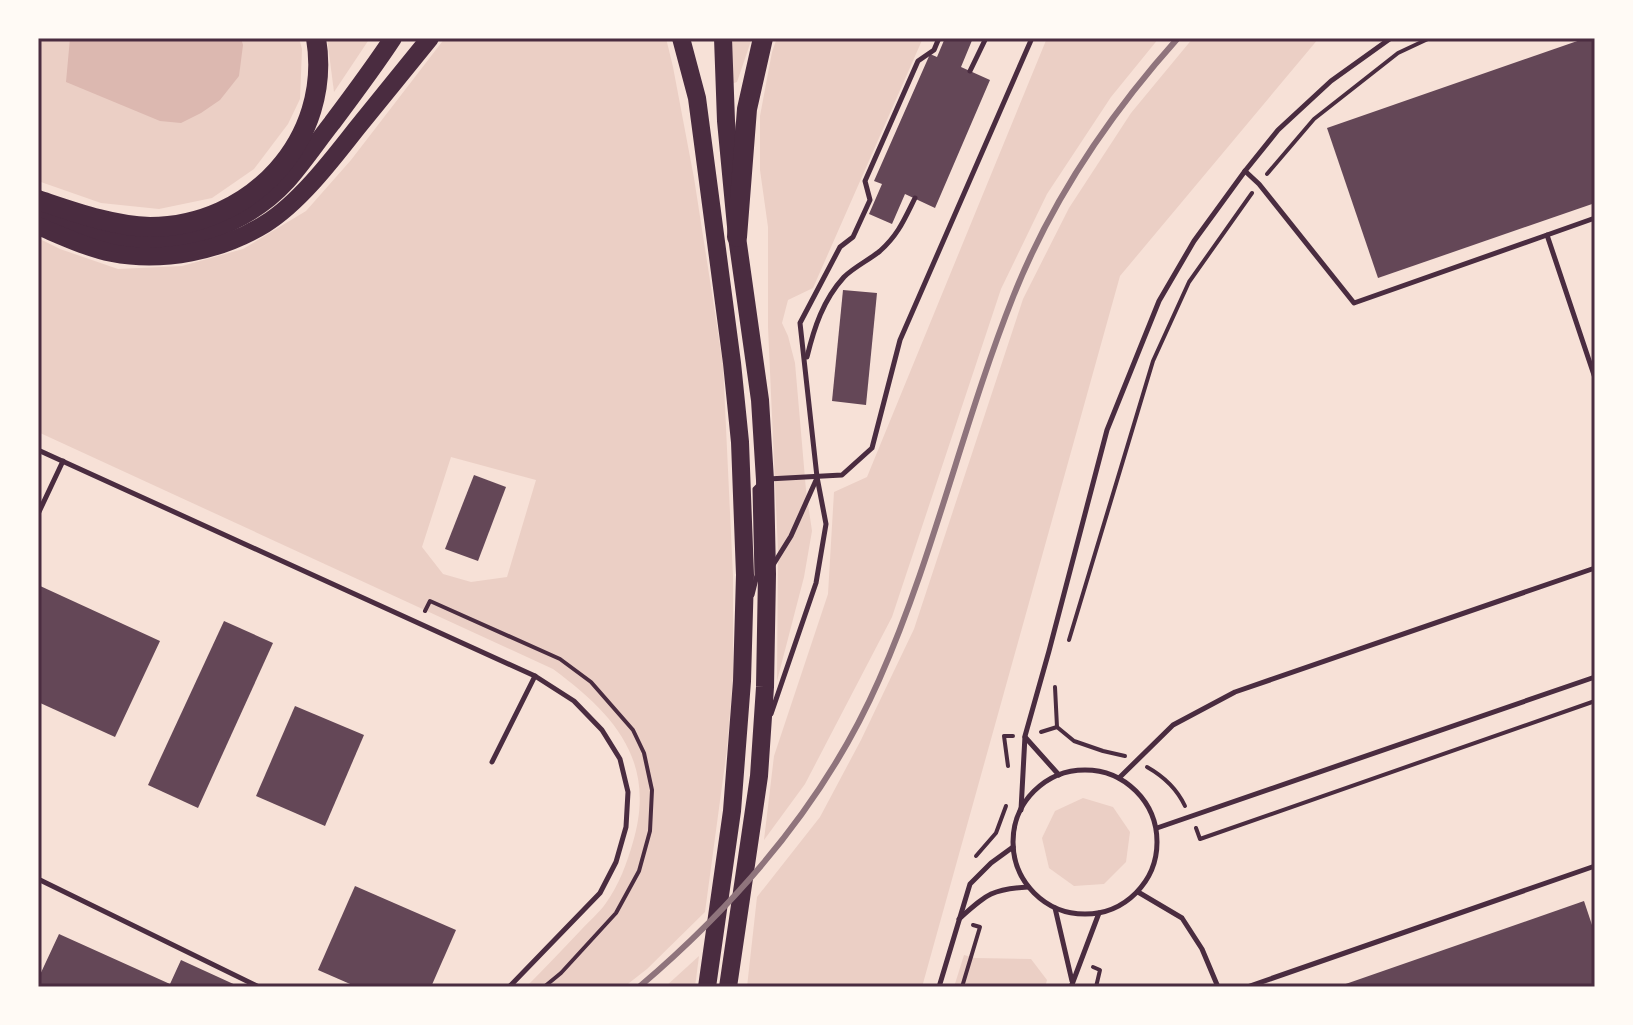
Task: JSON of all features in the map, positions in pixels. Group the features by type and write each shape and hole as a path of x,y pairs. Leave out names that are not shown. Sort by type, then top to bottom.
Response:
{"highway":[{"path":"38,200 101,220 150,227 190,223 227,210 272,178 300,142 315,99 320,58 316,38"},
{"path":"737,237 747,109 763,38"}],"main road":[{"path":"38,213 83,232 122,241 167,241 230,224 286,182 393,38"},
{"path":"38,226 113,253 174,255 229,242 266,224 307,188 430,38"},
{"path":"681,38 697,98 732,363 741,457 745,575 742,681 732,811 707,987"},
{"path":"723,38 726,121 737,237 760,400 767,574 765,687 759,776 729,979"}],"lane":[{"path":"760,746 816,583 826,524 817,477 800,323 840,247 853,237 870,200 865,181 918,61 934,50 939,38"},
{"path":"970,71 986,38"},
{"path":"743,636 757,575 755,489 765,480 842,475 872,448 900,340 1032,38"},
{"path":"1021,810 1025,736 1107,430 1159,301 1194,241 1278,130 1320,91 1391,38"},
{"path":"1245,171 1259,184 1354,303 1595,218"},
{"path":"805,362 814,329 826,302 845,276 897,235 915,198"},
{"path":"1547,235 1595,378"},
{"path":"38,450 535,676 574,701 602,730 620,759 628,792 626,827 616,862 600,893 509,987"},
{"path":"38,514 63,461"},
{"path":"767,574 791,536 817,477"},
{"path":"1119,778 1173,725 1235,692 1595,568"},
{"path":"492,762 535,676"},
{"path":"1157,828 1595,677"},
{"path":"1025,736 1059,775"},
{"path":"1079,770 1100,771 1119,778 1137,791 1149,808 1157,828 1157,851 1151,873 1138,892 1120,906 1099,913 1077,914 1055,908 1028,887 1017,868 1013,847 1014,828 1021,810 1037,789 1059,775 1079,770"},
{"path":"939,987 970,884 1013,847"},
{"path":"1247,987 1595,866"},
{"path":"38,879 259,987"},
{"path":"959,920 982,898 1003,888 1028,887"},
{"path":"1138,892 1182,918 1202,949 1218,987"},
{"path":"1055,908 1072,985"},
{"path":"1072,985 1099,913"}],"path":[{"path":"1066,651 1153,361 1189,282 1259,184 1314,119 1398,53 1430,38"},
{"path":"419,623 430,601 560,659 591,682 633,730 644,753 652,790 650,831 639,871 616,913 561,973 544,987"},
{"path":"1057,727 1055,688 1059,676"}],"shaded area":[{"path":"38,38 299,38 302,49 300,99 288,124 254,169 212,198 159,209 101,203 38,181"},
{"path":"70,38 241,38 239,76 220,100 201,113 181,123 160,121 66,82"},
{"path":"327,38 370,38 334,92"},
{"path":"445,38 666,38 694,178 723,364 733,576 733,677 727,749 705,912 647,969 624,987 526,987 606,903 622,874 633,842 639,813 639,787 634,764 625,742 595,704 553,669 38,432 38,238 118,269 182,266 243,249 306,211 351,160","holes":["451,457 536,480 507,577 471,582 443,574 422,547"]},
{"path":"731,38 752,38 737,82 731,84"},
{"path":"777,38 923,38 813,288 788,300 782,323 795,363 812,531 804,577 777,681 778,550 768,327 768,227 760,170 760,116"},
{"path":"1047,38 1159,38 1111,97 1047,194 1001,289 892,617 805,784 764,840 774,756 828,594 834,492 867,477"},
{"path":"1193,38 1319,38 1120,276 922,987 747,987 757,897 820,817 914,629 1023,299 1069,208 1131,113"},
{"path":"1083,798 1113,807 1130,832 1126,862 1104,884 1074,886 1049,868 1042,838 1055,811"},
{"path":"964,955 1031,959 1047,980 1045,987 954,987"},
{"path":"699,956 695,987 665,987"}],"building":[{"path":"945,38 973,38 961,67 990,80 935,208 905,194 892,224 869,214 882,184 874,181 930,54 937,57"},
{"path":"1586,38 1595,38 1595,203 1378,278 1327,128"},
{"path":"843,290 877,293 866,405 832,401"},
{"path":"474,475 506,487 478,561 445,549"},
{"path":"38,585 160,641 115,737 38,702"},
{"path":"224,621 273,643 198,808 148,785"},
{"path":"295,706 364,735 325,826 256,796"},
{"path":"355,886 456,930 431,987 357,987 318,970"},
{"path":"1584,901 1595,934 1595,987 1337,987"},
{"path":"59,934 170,984 181,960 240,987 38,987 38,979"}],"railway":[{"path":"639,987 711,920 777,847 806,808 858,724 916,586 995,345 1028,261 1064,193 1105,128 1178,38"}]}
